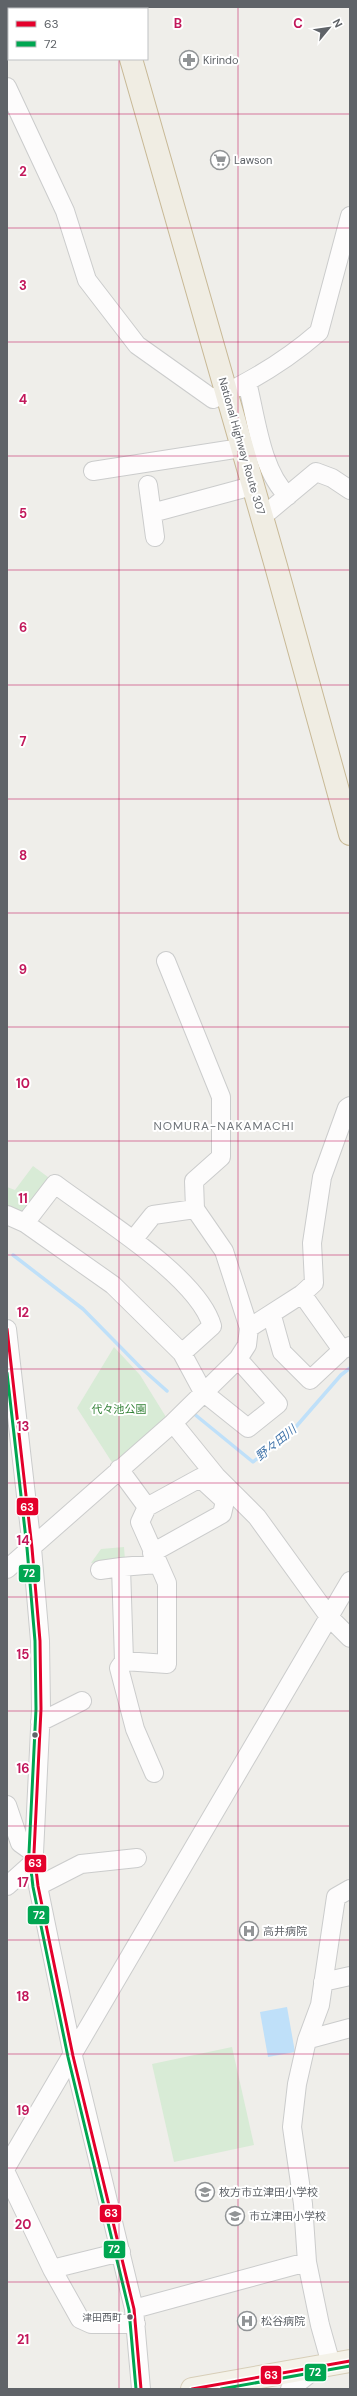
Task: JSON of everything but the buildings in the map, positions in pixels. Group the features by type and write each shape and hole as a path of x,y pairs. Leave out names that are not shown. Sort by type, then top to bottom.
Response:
{"highway":[{"name":"National Highway Route 307","path":"131,60 227,392 241,448 262,517 350,834"}],"main road":[{"path":"192,2389 333,2364"}],"street":[{"path":"8,95 65,211 87,280 137,345 212,399 247,382 307,343 319,332 350,216"},
{"path":"247,382 265,457 280,489 288,496"},
{"path":"93,471 241,448"},
{"path":"262,517 316,472 332,478 350,490"},
{"path":"148,485 155,537"},
{"path":"152,514 252,486"},
{"path":"7,1569 173,1423 238,1359 247,1345 249,1328 224,1251 195,1209 194,1181 221,1157 222,1097 166,961"},
{"path":"249,1328 272,1316 302,1294 314,1282 312,1242 322,1177 347,1108 350,1106"},
{"path":"25,1224 55,1184 133,1240 170,1269 208,1313 212,1326 182,1353"},
{"path":"133,1240 153,1215 195,1209"},
{"path":"7,1215 25,1224 113,1286 182,1353 203,1392 248,1428 278,1404 238,1359"},
{"path":"272,1316 282,1352 310,1380 346,1348 302,1294"},
{"path":"7,1329 32,1548 40,1641 40,1722 35,1856 38,1886 73,2056 121,2252 135,2317 141,2389"},
{"path":"173,1423 216,1476 257,1517 330,1618 350,1638"},
{"path":"119,1469 147,1507"},
{"path":"100,1570 121,1568 154,1558 222,1514 226,1501 200,1478 147,1507 140,1522 154,1558 167,1583 167,1664 124,1661"},
{"path":"121,1568 124,1661 119,1668 131,1714 154,1773"},
{"path":"7,2166 330,1618 350,1581"},
{"path":"40,1722 82,1701"},
{"path":"7,1805 20,1843 35,1856"},
{"path":"7,1886 35,1856"},
{"path":"38,1886 82,1864 137,1858"},
{"path":"290,2389 333,2364 320,2325 307,2262 303,2204 292,2127 297,2084 307,2040 320,2005 336,1897 350,1889"},
{"path":"323,1982 350,1976"},
{"path":"313,2038 350,2028"},
{"path":"7,2175 52,2269 80,2319 91,2324 135,2317 307,2262"},
{"path":"52,2269 121,2252"}],"green space":[{"path":"33,1166 52,1180 24,1215 7,1209 7,1187 15,1190"},
{"name":"代々池公園","path":"114,1347 140,1375 166,1417 115,1467 77,1408"},
{"path":"124,1547 125,1560 91,1563 101,1549"},
{"path":"232,2047 254,2145 174,2162 152,2064"}],"water":[{"path":"287,2007 295,2052 268,2057 260,2012"}],"waterway":[{"name":"野々田川","path":"13,1255 83,1309 140,1367 167,1391"},
{"name":"野々田川","path":"193,1413 253,1462 294,1429 341,1375 350,1368"}],"transit line":[{"name":"63","path":"7,1329 32,1548 40,1641 41,1709 34,1853 38,1886 73,2056 134,2309 141,2389"},
{"name":"72","path":"7,1373 27,1548 35,1641 36,1709 29,1853 33,1887 68,2057 129,2310 136,2389"},
{"name":"63","path":"192,2389 350,2361"},
{"name":"72","path":"221,2389 350,2366"}],"place":[{"name":"Kirindo","path":"189,60"},
{"name":"Lawson","path":"220,160"},
{"name":"高井病院","path":"249,1931"},
{"name":"枚方市立津田小学校","path":"205,2192"},
{"name":"市立津田小学校","path":"235,2216"},
{"name":"津田西町","path":"130,2317"},
{"name":"松谷病院","path":"247,2321"}],"district":[{"name":"NOMURA-NAKAMACHI","path":"224,1126"}]}
